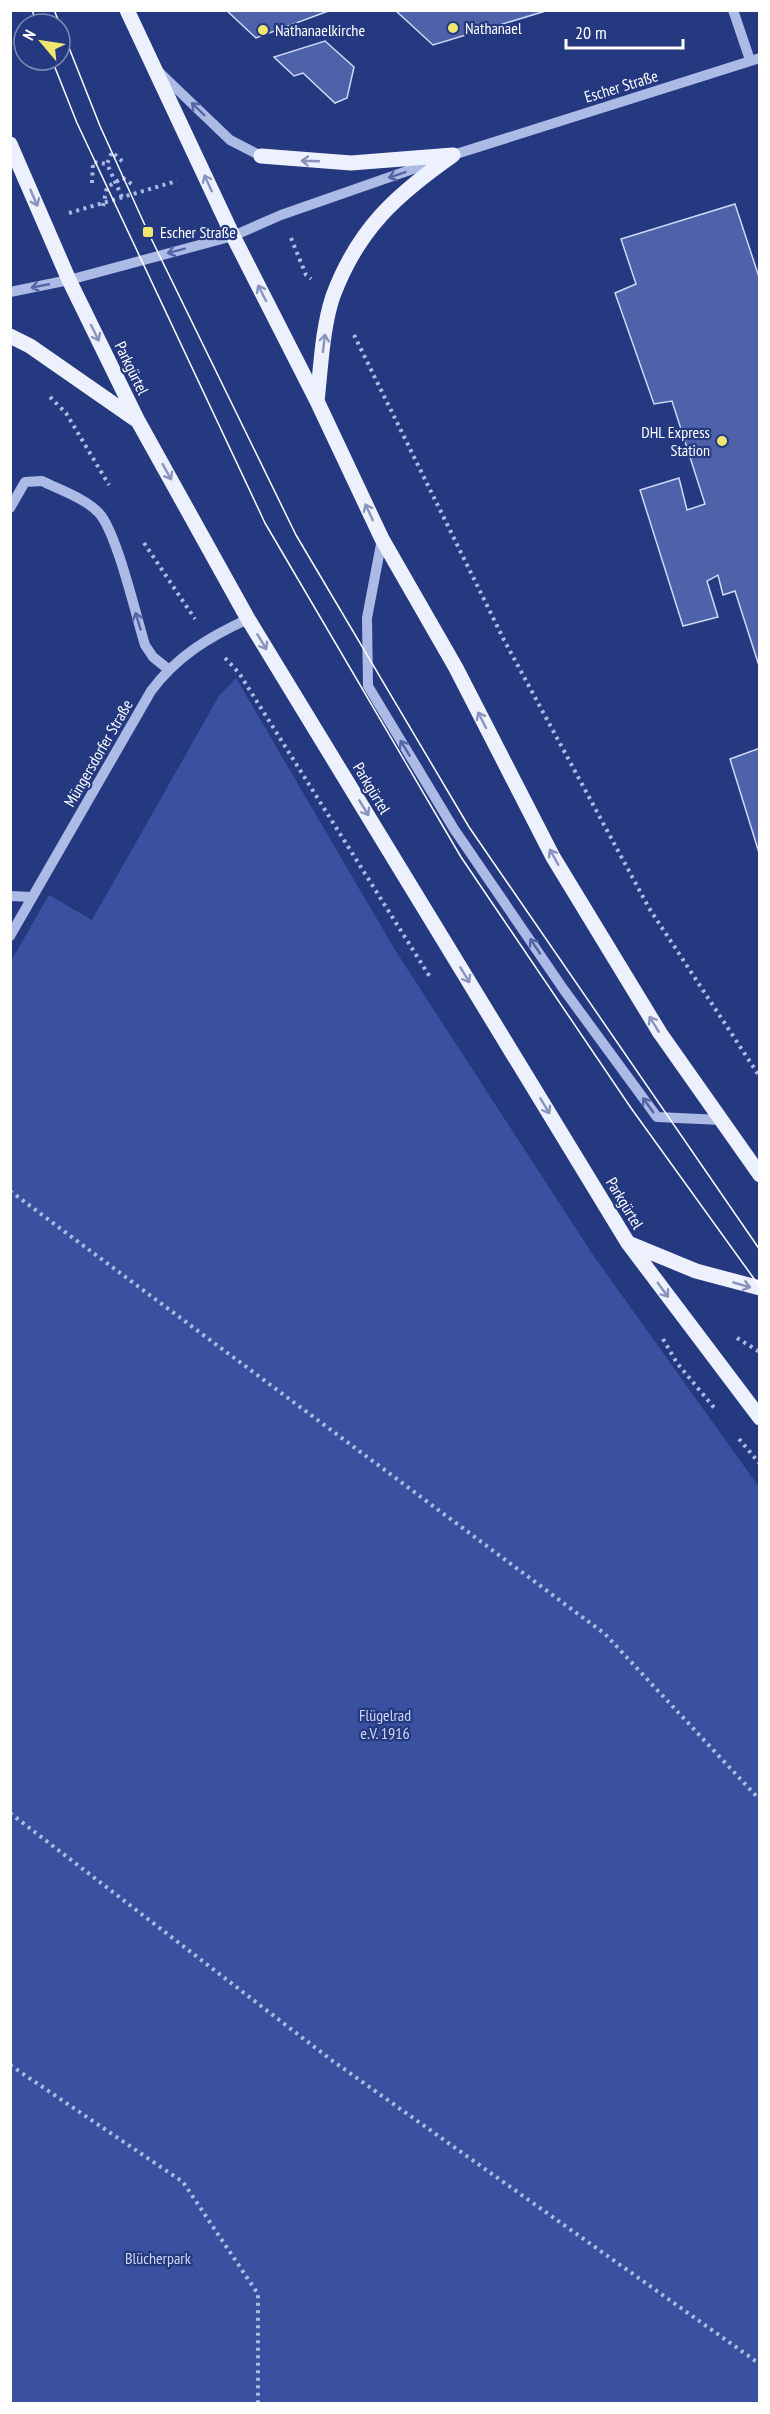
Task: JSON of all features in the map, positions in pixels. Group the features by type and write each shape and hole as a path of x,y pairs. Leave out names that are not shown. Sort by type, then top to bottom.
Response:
{"main road":[{"path":"127,10 233,236 317,401 382,539 456,668 553,857 660,1034 759,1175"},
{"name":"Parkgürtel","path":"10,144 69,280 138,421 248,619 628,1243 759,1418"},
{"path":"261,156 351,163 453,155"},
{"path":"317,401 331,306 355,251 379,215 412,184 453,155"},
{"path":"10,336 30,346 138,421"},
{"path":"628,1243 696,1271 759,1288"}],"street":[{"path":"733,10 755,59"},
{"name":"Escher Straße","path":"10,292 69,280 233,236 281,215 453,155 755,59"},
{"path":"153,66 230,140 261,156"},
{"path":"10,508 25,482 34,480 42,481 90,506 100,514 113,542 146,645 153,657 168,669"},
{"path":"382,539 368,618 368,686 454,829 564,990 657,1117 721,1120"},
{"name":"Müngersdorfer Straße","path":"10,936 151,691 168,669 207,638 248,619"},
{"path":"10,896 32,897"}],"path":[{"path":"122,197 107,164 112,152 123,162"},
{"path":"92,183 93,162 107,164"},
{"path":"43,220 204,173"},
{"path":"103,206 107,187 123,178 133,185"},
{"path":"354,328 354,339 504,640 638,888 759,1077"},
{"path":"50,396 66,413 114,494"},
{"path":"137,533 207,638 239,673 431,979"},
{"path":"10,1191 605,1634 759,1800"},
{"path":"659,1334 677,1363 722,1418"},
{"path":"737,1437 759,1464"},
{"path":"10,1813 330,2058 757,2362"},
{"path":"10,2065 183,2182 258,2294 258,2403"}],"green space":[{"name":"Flügelrad e.V. 1916","path":"236,678 395,950 593,1255 759,1487 759,2403 11,2403 11,961 49,895 92,920 219,696"}],"building":[{"name":"Nathanaelkirche","path":"226,10 331,10 256,38"},
{"name":"Nathanael","path":"395,10 549,10 433,45"},
{"path":"325,41 354,67 347,98 335,103 303,73 294,76 274,57"},
{"name":"DHL Express Station","path":"735,204 760,280 760,669 735,591 723,595 718,575 707,581 718,617 683,626 640,490 679,478 687,510 705,504 672,401 654,404 615,293 636,284 621,239"},
{"path":"760,748 760,856 730,759"}],"tram line":[{"path":"72,55 100,126 148,232 296,535 469,827 760,1250"},
{"path":"57,72 77,123 265,523 461,857 631,1108 760,1287"}],"place":[{"name":"Nathanael","path":"453,28"},
{"name":"Nathanaelkirche","path":"263,30"},
{"name":"Escher Straße","path":"148,232"},
{"name":"DHL Express Station","path":"722,441"}],"park label":[{"name":"Blücherpark","path":"158,2258"}]}
